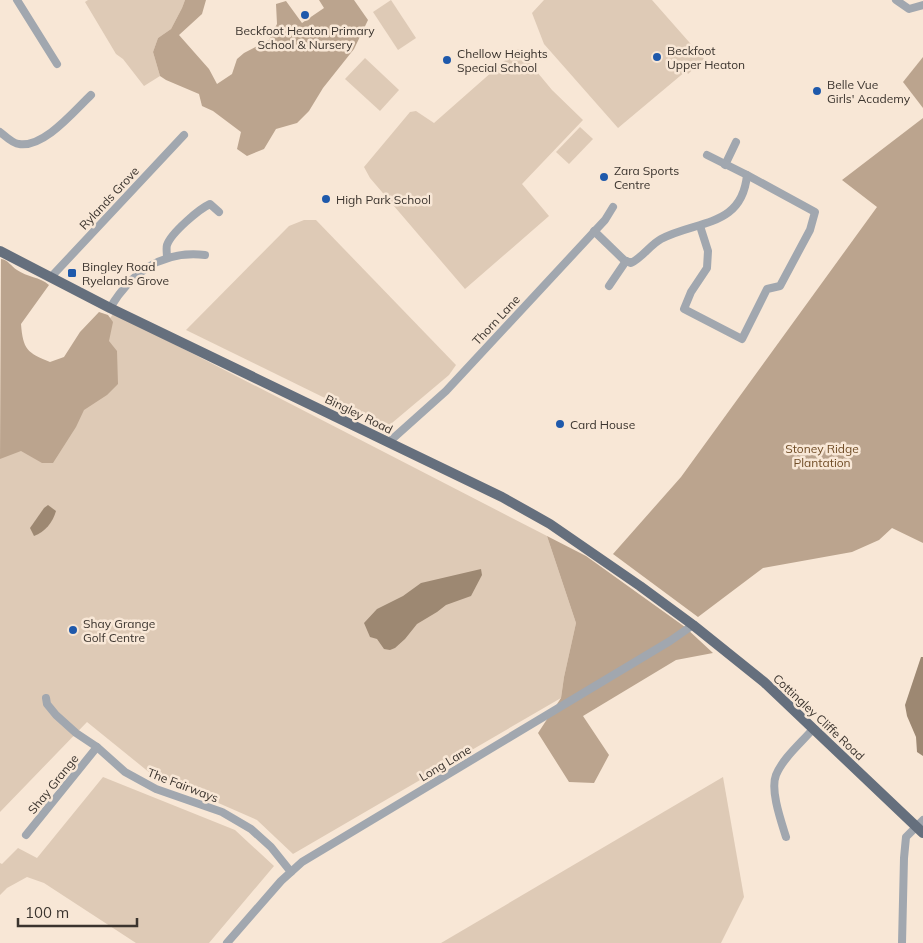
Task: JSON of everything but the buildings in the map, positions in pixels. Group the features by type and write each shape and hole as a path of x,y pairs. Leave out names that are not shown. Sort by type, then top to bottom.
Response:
{"main road":[{"name":"Bingley Road","path":"0,251 110,308 502,497 550,524 693,625"},
{"name":"Cottingley Cliffe Road","path":"693,625 764,682 813,729 921,826"}],"street":[{"path":"17,0 57,64"},
{"path":"896,0 909,9 923,5"},
{"path":"0,132 17,144 32,144 52,132 90,95"},
{"name":"Rylands Grove","path":"51,277 184,135"},
{"path":"725,165 736,142"},
{"path":"700,226 708,251 707,268 691,292 684,309 742,340 767,289 780,286 810,230 815,212 707,155"},
{"path":"594,231 626,261 631,263 638,260 660,239 700,226 728,214 746,187 747,176"},
{"path":"167,257 167,245 190,219 210,204 219,212"},
{"name":"Thorn Lane","path":"389,442 446,391 594,231 613,207"},
{"path":"110,308 120,290 150,266 167,257 190,253 205,254"},
{"path":"609,286 626,261"},
{"name":"Long Lane","path":"227,943 281,880 302,862 670,641 693,625"},
{"name":"The Fairways","path":"46,698 46,704 56,715 125,772 156,789 222,812 251,829 271,848 291,872"},
{"path":"786,837 775,791 776,776 784,762 813,729"},
{"name":"Shay Grange","path":"26,835 97,747"},
{"path":"902,943 906,838 921,826"}],"shaded area":[{"path":"88,0 185,0 171,29 158,38 153,52 160,76 144,86 123,59 116,54 85,2"},
{"path":"391,0 416,38 398,50 373,12"},
{"path":"544,0 652,0 704,59 688,74 686,71 618,128 544,44 532,13"},
{"path":"518,49 552,90 583,120 522,184 549,216 465,289 370,178 364,167 410,112 416,111 434,123"},
{"path":"365,58 399,90 380,111 345,79"},
{"path":"580,127 593,139 569,164 556,152"},
{"path":"304,220 316,220 456,365 449,375 386,428 186,330 289,226"},
{"path":"114,313 547,536 576,623 561,698 293,854 257,820 150,773 87,722 0,812 0,454 5,452"},
{"path":"48,505 56,511 55,515 45,529 34,536 30,528"},
{"path":"481,569 482,575 471,596 446,605 417,624 395,648 390,650 384,649 377,639 370,637 364,623 377,609 403,596 421,583"},
{"path":"921,657 923,657 923,756 917,752 916,737 907,716 905,705"},
{"path":"103,777 235,830 274,866 209,943 136,943 44,883 27,877 7,888 0,895 0,863 2,864 18,848 37,858"},
{"path":"723,777 744,897 721,943 441,943"}],"green space":[{"path":"185,0 206,0 202,14 179,35 209,69 217,84 232,74 237,59 244,53 269,40 277,24 276,4 286,1 302,23 324,8 319,0 354,0 368,20 354,49 323,88 309,111 297,123 276,129 264,149 247,156 237,149 241,132 213,111 202,106 199,94 160,76 153,52 158,38 171,29"},
{"path":"923,57 923,108 903,82"},
{"name":"Stoney Ridge Plantation","path":"923,118 923,543 892,528 879,540 852,552 763,568 698,617 613,554 681,477 877,207 842,180"},
{"path":"1,259 21,272 42,280 49,285 21,324 25,345 36,356 50,362 64,357 80,332 99,312 108,315 113,322 109,341 117,351 118,384 107,395 84,410 76,427 53,463 42,463 21,451 0,459"},
{"path":"547,536 586,556 685,627 713,653 676,660 583,716 609,755 594,783 569,782 538,733 561,698 576,623"}],"place":[{"name":"Beckfoot Heaton Primary School & Nursery","path":"305,15"},
{"name":"Beckfoot Upper Heaton","path":"657,57"},
{"name":"Chellow Heights Special School","path":"447,60"},
{"name":"Belle Vue Girls' Academy","path":"817,91"},
{"name":"Zara Sports Centre","path":"604,177"},
{"name":"High Park School","path":"326,199"},
{"name":"Bingley Road Ryelands Grove","path":"72,273"},
{"name":"Card House","path":"560,424"},
{"name":"Shay Grange Golf Centre","path":"73,630"}]}
